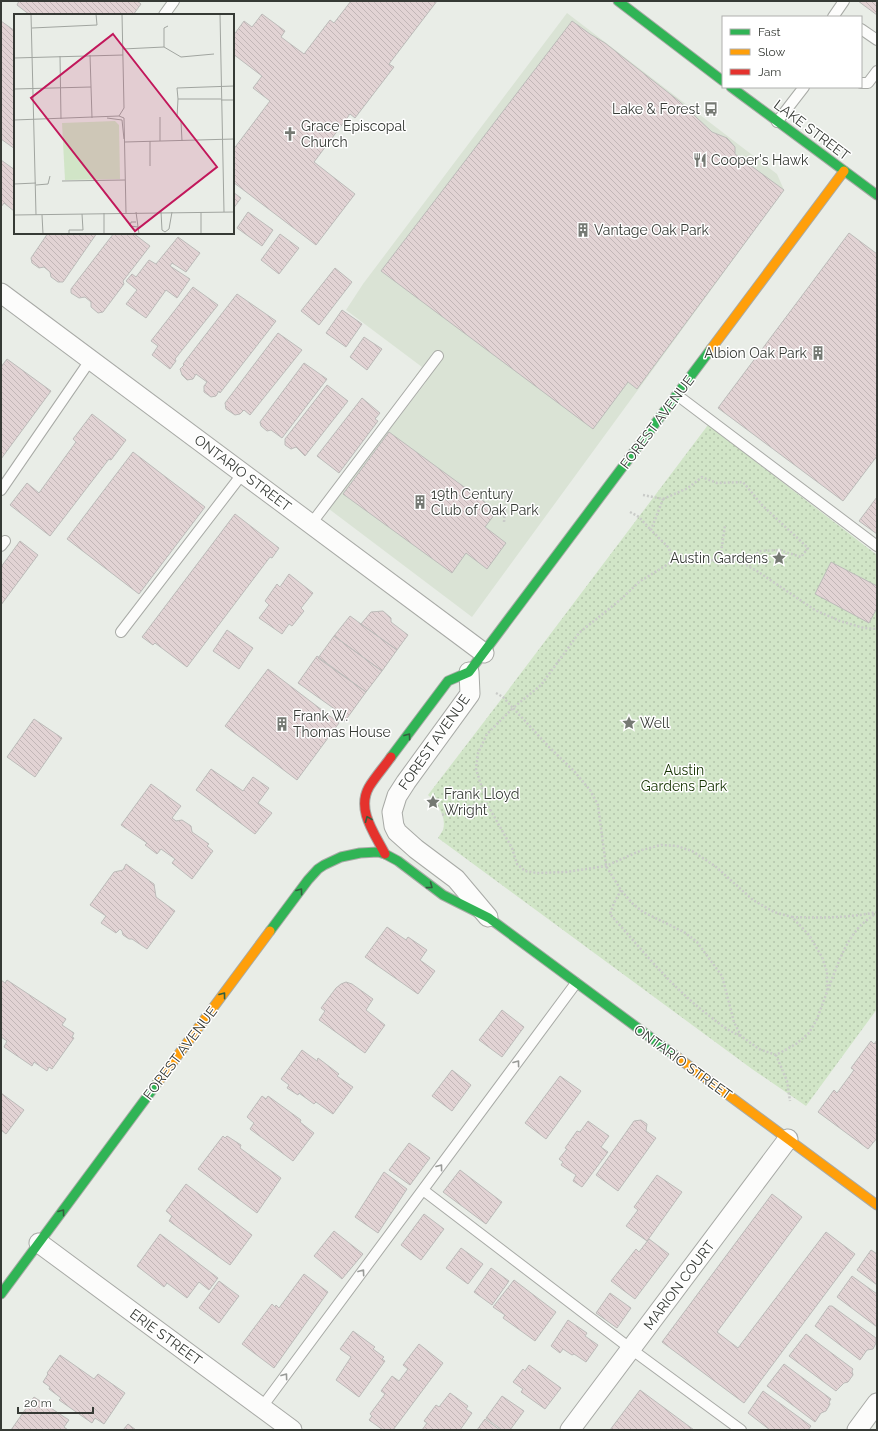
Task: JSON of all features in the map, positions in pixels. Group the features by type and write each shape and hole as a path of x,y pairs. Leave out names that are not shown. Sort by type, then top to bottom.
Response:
{"street":[{"path":"618,1 722,80"},
{"name":"LAKE STREET","path":"732,88 877,195"},
{"name":"FOREST AVENUE","path":"385,854 366,816 364,802 368,788 448,681 469,672 844,171"},
{"name":"ONTARIO STREET","path":"1,293 484,652"},
{"name":"FOREST AVENUE","path":"416,849 397,832 394,826 392,812 397,796 470,694 469,672"},
{"path":"393,756 414,772"},
{"name":"ONTARIO STREET","path":"416,849 456,879 489,918"},
{"name":"FOREST AVENUE","path":"4,1285 39,1243 308,880 319,868 333,860 373,851 385,854 399,863"},
{"name":"ONTARIO STREET","path":"399,863 439,892 489,918 877,1205"},
{"name":"MARION COURT","path":"570,1430 788,1139"},
{"name":"ERIE STREET","path":"39,1243 292,1430"},
{"path":"857,1430 877,1403"}],"lane":[{"path":"165,14 174,1"},
{"path":"838,15 844,1"},
{"path":"862,30 877,40"},
{"path":"862,83 868,83 877,71"},
{"path":"777,122 803,88"},
{"path":"311,524 438,356"},
{"path":"1,490 91,359"},
{"path":"677,395 877,546"},
{"path":"122,632 243,473"},
{"path":"262,1407 576,983"},
{"path":"423,1190 631,1349 741,1430"}],"path":[{"path":"643,495 663,499 688,488 702,477 717,483 743,482 762,505 808,548 801,557 779,550 761,551 742,562"},
{"path":"504,522 507,490"},
{"path":"651,530 663,499"},
{"path":"630,512 639,517 669,548 673,561"},
{"path":"720,560 725,525"},
{"path":"877,629 864,628 840,621 815,610 737,560 673,561 639,582 620,600 579,633 540,685 513,708 487,734 478,753 476,769 487,804 512,848 517,864 525,871 537,874 566,872 606,866 642,850 661,845 677,846 692,850 715,866 753,900 774,912 792,918 832,918 877,912"},
{"path":"496,693 503,697 550,748 574,771 590,790 598,805 606,866 621,890 642,912 684,932 697,942 722,976 734,1022 741,1036"},
{"path":"442,815 465,806 487,804"},
{"path":"621,890 610,914 646,955 699,1008 733,1033 741,1036 759,1048 776,1055 787,1081 790,1101"},
{"path":"776,1055 796,1044 809,1033 817,1019 840,959 860,926 877,912"},
{"path":"792,918 809,935 822,957 827,972 827,992"}],"shaded area":[{"name":"Vantage Oak Park","path":"567,13 777,174 784,190 472,617 329,509 426,382 416,375 422,367 346,310 363,284"}],"green space":[{"name":"Austin Gardens Park","path":"708,425 877,555 877,1009 806,1106 752,1069 438,838 443,830 444,820 438,806 428,795"}],"building":[{"path":"19,1 137,1 141,4 134,14 29,14 17,5"},
{"name":"Grace Episcopal Church","path":"351,1 437,1 389,64 394,67 355,118 350,114 314,162 355,194 316,245 234,183 234,149 270,101 253,88 262,76 234,55 234,35 244,21 252,27 262,14 285,31 281,37 304,54 330,20 334,23"},
{"path":"858,1 877,1 877,15"},
{"path":"1,21 14,30 14,148 1,139"},
{"name":"Vantage Oak Park","path":"572,21 605,43 679,101 712,132 727,138 735,147 735,154 784,190 637,389 628,382 593,429 381,271"},
{"path":"1,160 14,169 14,211 4,203 1,207"},
{"path":"234,193 241,198 234,208"},
{"path":"248,212 273,230 262,246 237,228"},
{"name":"Albion Oak Park","path":"849,233 877,254 877,456 843,501 718,408"},
{"path":"47,234 96,234 63,282 58,282 51,277 50,272 44,267 39,268 32,263 31,258"},
{"path":"113,234 134,234 150,246 123,281 124,284 103,312 98,313 91,307 91,302 85,297 79,298 71,293 71,289"},
{"path":"280,234 299,248 279,274 261,260"},
{"path":"178,237 200,253 186,272 172,263 170,266 190,279 177,298 166,290 146,318 126,304 137,290 126,281 132,274 136,277 149,260 156,264"},
{"path":"335,268 352,282 319,325 301,311"},
{"path":"193,287 218,305 175,359 176,361 170,369 152,355 158,346 151,341"},
{"path":"237,294 276,321 220,393 219,391 216,396 211,397 204,392 204,386 207,382 196,374 193,379 187,380 182,375 180,369"},
{"path":"342,310 362,324 346,347 326,333"},
{"path":"278,333 302,350 250,415 244,410 240,414 235,415 226,409 225,403"},
{"path":"364,337 382,349 367,370 350,357"},
{"path":"7,359 51,391 1,459 1,367"},
{"path":"304,363 327,379 282,438 271,430 267,431 261,426 260,422"},
{"path":"327,385 348,401 305,456 296,447 291,449 285,445 285,439"},
{"path":"362,398 380,413 375,419 378,421 339,473 317,456"},
{"path":"92,414 126,440 111,460 109,459 50,536 10,505 27,483 39,493 76,442 73,439"},
{"name":"19th Century Club of Oak Park","path":"389,432 497,511 485,527 506,543 487,569 466,553 452,573 343,494"},
{"path":"133,452 205,507 139,594 67,539"},
{"path":"877,497 877,534 859,521"},
{"path":"235,514 279,548 272,558 270,557 187,667 155,643 153,645 142,637"},
{"path":"20,541 38,555 1,605 1,567"},
{"path":"831,562 877,586 877,608 869,623 815,594"},
{"path":"289,574 313,593 301,608 304,611 292,626 289,624 282,634 259,618 269,605 265,601 277,584 280,587"},
{"path":"383,611 391,618 391,622 408,635 397,650 361,624 371,612"},
{"path":"350,616 397,650 382,671 334,636"},
{"path":"227,630 253,648 239,669 213,651"},
{"path":"334,636 382,671 366,692 318,658"},
{"path":"317,656 366,692 345,721 333,713 336,710 298,683"},
{"name":"Frank W. Thomas House","path":"268,669 339,723 297,780 225,726"},
{"path":"34,719 62,738 35,777 7,757"},
{"path":"211,769 243,791 253,777 269,788 258,803 272,813 255,834 196,790"},
{"path":"151,784 181,806 172,818 176,821 182,820 191,826 192,832 209,844 207,846 213,851 192,879 172,863 175,859 161,849 157,854 145,845 147,843 121,825"},
{"path":"126,864 154,884 156,897 175,911 147,949 123,935 120,929 116,933 101,923 106,916 90,905 114,872 123,870"},
{"path":"387,927 406,940 408,937 427,950 420,960 435,971 418,994 365,957"},
{"path":"1,980 5,983 7,980 66,1019 62,1025 74,1033 72,1037 74,1038 52,1069 49,1067 47,1071 34,1062 32,1066 4,1047 7,1041 1,1037"},
{"path":"346,982 352,984 373,999 366,1010 385,1025 365,1053 319,1020 325,1011 321,1008 336,988"},
{"path":"502,1010 524,1027 502,1057 479,1040"},
{"path":"877,1040 877,1138 868,1149 818,1112 834,1090 837,1093 854,1070 851,1068 871,1041 874,1044"},
{"path":"302,1050 317,1061 318,1058 339,1074 337,1076 353,1087 333,1114 316,1102 314,1104 299,1093 298,1095 287,1088 289,1085 281,1079"},
{"path":"452,1070 471,1085 452,1111 432,1096"},
{"path":"560,1076 581,1091 546,1139 525,1123"},
{"path":"1,1093 24,1110 6,1134 1,1130"},
{"path":"262,1096 266,1099 268,1096 301,1120 300,1122 314,1133 293,1161 250,1129 254,1123 247,1117"},
{"path":"641,1120 647,1124 646,1131 656,1138 618,1191 596,1175 634,1121"},
{"path":"588,1121 609,1136 601,1147 608,1152 582,1187 573,1181 576,1175 561,1165 563,1162 559,1159 567,1149 565,1148 577,1131 580,1132"},
{"path":"223,1136 225,1138 227,1136 241,1145 240,1148 281,1178 257,1213 198,1169"},
{"path":"409,1143 430,1158 410,1185 389,1170"},
{"path":"460,1170 502,1202 486,1224 443,1192"},
{"path":"384,1172 407,1189 378,1233 355,1217"},
{"path":"657,1175 682,1192 647,1241 626,1226 638,1210 634,1207"},
{"path":"186,1184 252,1235 230,1265 169,1221 172,1216 166,1211"},
{"path":"772,1194 802,1217 717,1332 738,1348 826,1232 855,1254 744,1403 662,1342"},
{"path":"424,1214 444,1229 421,1260 401,1245"},
{"path":"334,1231 363,1254 342,1279 314,1256"},
{"path":"160,1234 218,1278 209,1290 199,1282 187,1298 167,1283 164,1287 137,1266"},
{"path":"649,1239 669,1254 635,1299 611,1281 636,1249 639,1252"},
{"path":"461,1248 483,1264 468,1284 446,1268"},
{"path":"871,1250 877,1254 877,1285 857,1270"},
{"path":"491,1268 509,1281 492,1305 474,1292"},
{"path":"304,1274 328,1292 274,1368 242,1344 272,1304 279,1308"},
{"path":"852,1276 877,1294 877,1327 837,1297"},
{"path":"514,1280 556,1312 535,1341 503,1318 505,1315 493,1307"},
{"path":"219,1281 239,1296 219,1323 199,1308"},
{"path":"610,1293 631,1308 617,1328 596,1313"},
{"path":"829,1306 832,1306 876,1338 876,1343 873,1349 867,1350 860,1360 815,1326"},
{"path":"568,1320 587,1333 585,1336 598,1345 586,1362 563,1349 560,1353 551,1346"},
{"path":"353,1331 375,1347 373,1349 384,1357 382,1359 385,1361 359,1397 336,1380 351,1357 340,1349"},
{"path":"806,1334 853,1369 853,1375 848,1382 844,1383 836,1391 789,1356"},
{"path":"419,1344 443,1363 393,1430 383,1430 369,1420 372,1416 370,1414 385,1394 381,1391 392,1376 399,1381 408,1369 403,1365"},
{"path":"60,1355 94,1379 98,1374 125,1393 104,1424 95,1418 92,1423 59,1400 61,1398 49,1389 50,1387 43,1382 48,1374 47,1373"},
{"path":"784,1364 831,1399 826,1411 821,1413 815,1422 767,1386"},
{"path":"529,1365 561,1388 545,1409 521,1392 523,1389 513,1382 523,1369 525,1371"},
{"path":"640,1390 694,1430 610,1430"},
{"path":"763,1391 811,1426 808,1430 770,1430 748,1413"},
{"path":"450,1393 468,1406 466,1409 472,1413 460,1430 422,1430 427,1423 424,1421 436,1405 439,1407"},
{"path":"502,1396 524,1411 510,1430 502,1430 486,1418"},
{"path":"34,1397 69,1420 64,1427 68,1430 11,1430"},
{"path":"485,1419 500,1430 477,1430"},
{"path":"128,1424 136,1430 123,1430"}],"traffic: fast":[{"path":"618,1 722,80"},
{"path":"732,88 877,195"},
{"path":"391,757 448,681 469,672 711,349"},
{"path":"270,931 318,869 341,857 360,853 378,852 385,854 398,861 443,895 489,918 677,1057"},
{"path":"1,1294 158,1082"}],"traffic: slow":[{"path":"711,349 844,171"},
{"path":"158,1082 270,931"},
{"path":"677,1057 877,1205"}],"traffic: jam":[{"path":"385,854 368,822 365,804 369,787 391,757"}],"place":[{"name":"Lake & Forest","path":"711,109"},
{"name":"Grace Episcopal Church","path":"290,134"},
{"name":"Cooper's Hawk","path":"700,160"},
{"name":"Vantage Oak Park","path":"583,230"},
{"name":"Albion Oak Park","path":"818,353"},
{"name":"19th Century Club of Oak Park","path":"420,502"},
{"name":"Austin Gardens","path":"779,558"},
{"name":"Well","path":"629,723"},
{"name":"Frank W. Thomas House","path":"282,724"},
{"name":"Frank Lloyd Wright","path":"433,802"}]}
